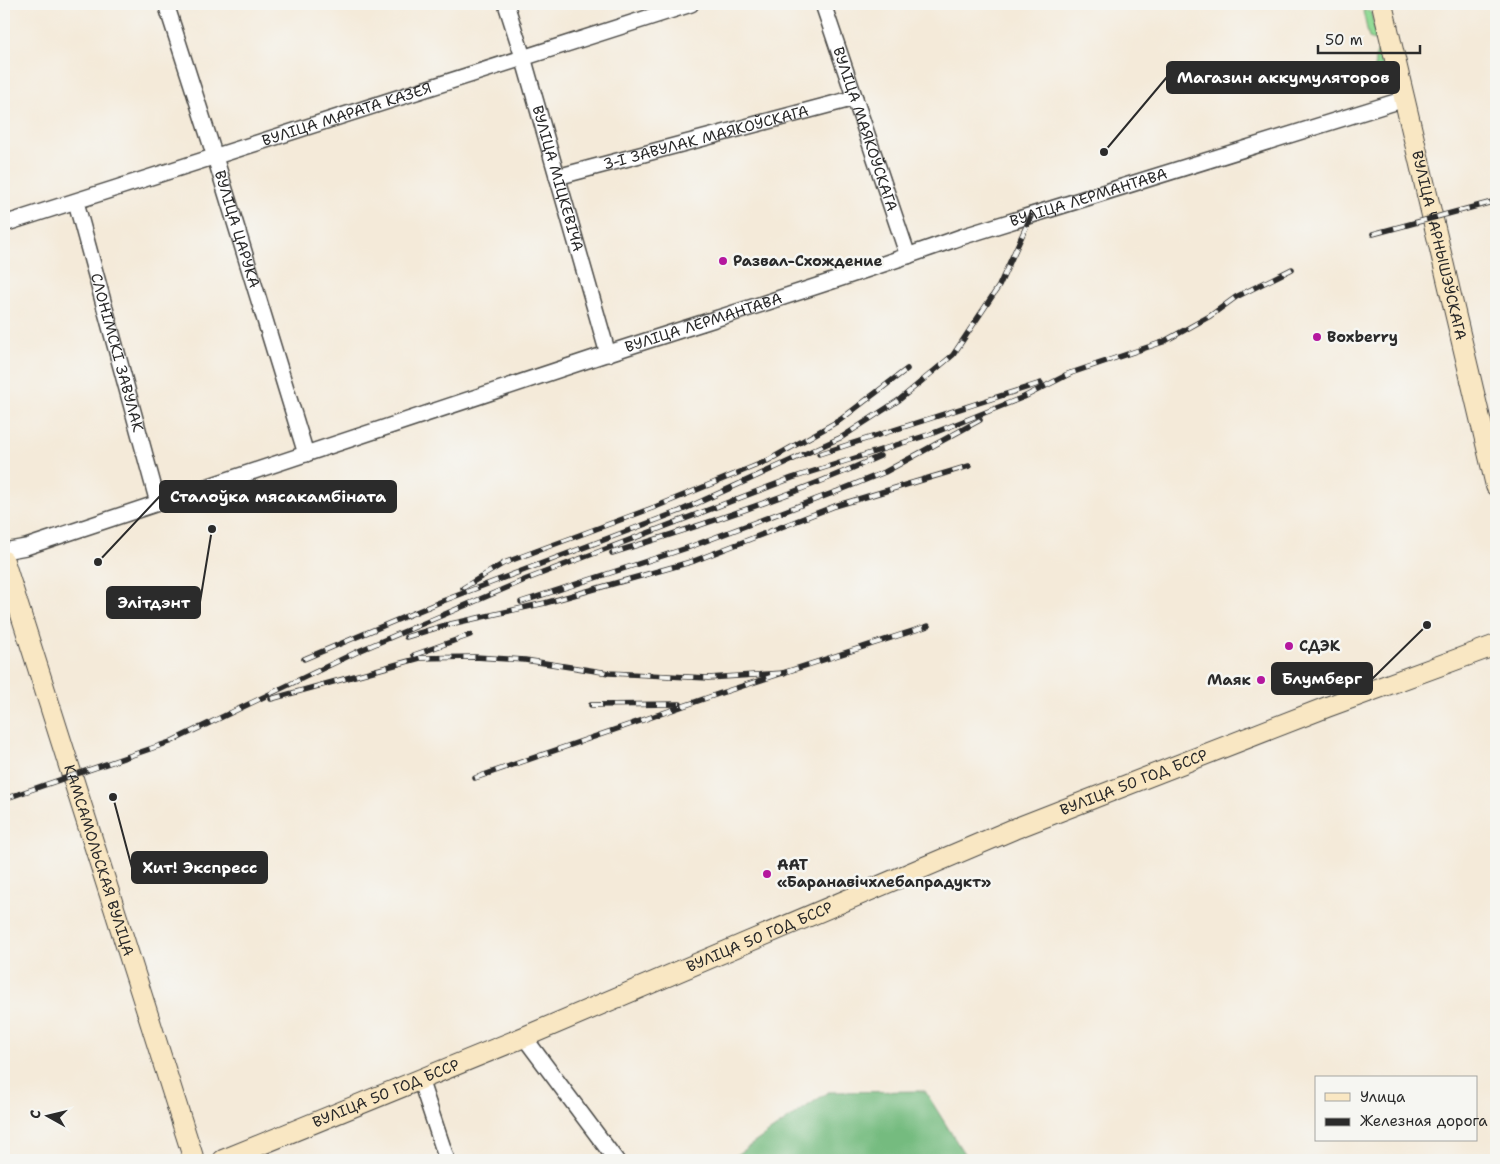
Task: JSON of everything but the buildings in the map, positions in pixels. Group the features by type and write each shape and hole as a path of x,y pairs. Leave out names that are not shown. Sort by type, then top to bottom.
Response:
{"main road":[{"name":"ВУЛІЦА ЧАРНЫШЭЎСКАГА","path":"1382,4 1496,486"},
{"name":"КАМСАМОЛЬСКАЯ ВУЛІЦА","path":"4,560 194,1160"},
{"name":"ВУЛІЦА 50 ГОД БССР","path":"223,1160 524,1037 1014,829 1327,707 1496,646"}],"street":[{"name":"ВУЛІЦА ЦАРУКА","path":"166,4 306,454"},
{"name":"ВУЛІЦА МІЦКЕВІЧА","path":"506,4 608,354"},
{"name":"ВУЛІЦА МАРАТА КАЗЕЯ","path":"4,224 691,4"},
{"name":"ВУЛІЦА МАЯКОЎСКАГА","path":"823,4 908,256"},
{"name":"3-І ЗАВУЛАК МАЯКОЎСКАГА","path":"557,177 855,98"},
{"name":"ВУЛІЦА ЛЕРМАНТАВА","path":"4,551 26,547 970,234 1405,99"},
{"name":"СЛОНІМСКІ ЗАВУЛАК","path":"76,202 158,503"},
{"path":"524,1037 616,1160"},
{"path":"420,1078 446,1160"}],"green space":[{"path":"1363,11 1371,12 1377,38 1375,40 1369,38"},
{"path":"1378,51 1385,75 1381,88 1375,65"},
{"path":"925,1091 968,1160 729,1160 828,1092"}],"railway":[{"path":"1373,234 1496,201"},
{"path":"304,659 440,602 680,511 842,437 899,400 953,355 999,286 1031,216"},
{"path":"1065,375 1163,342 1210,316 1236,297 1292,269"},
{"path":"463,588 504,563 655,507 767,461 840,420 907,369"},
{"path":"4,799 170,742 361,650 527,579 792,478 931,434 1024,397 1071,373"},
{"path":"819,454 1041,383"},
{"path":"521,602 687,548 838,491 885,472 980,420"},
{"path":"612,553 748,509 815,484 880,456"},
{"path":"406,637 446,625 545,603 694,561 835,506 969,466"},
{"path":"475,778 721,693 928,626"},
{"path":"414,655 470,635"},
{"path":"271,699 420,658 475,657 525,660 609,673 708,678 784,673"},
{"path":"591,705 680,704"}],"place":[{"name":"Магазин аккумуляторов","path":"1104,152"},
{"name":"Развал-Схождение","path":"723,261"},
{"name":"Boxberry","path":"1317,337"},
{"name":"Элітдэнт","path":"212,529"},
{"name":"Сталоўка мясакамбіната","path":"98,562"},
{"name":"Блумберг","path":"1427,625"},
{"name":"СДЭК","path":"1289,646"},
{"name":"Маяк","path":"1261,680"},
{"name":"Хит! Экспресс","path":"113,797"},
{"name":"ААТ «Баранавічхлебапрадукт»","path":"767,874"}]}
